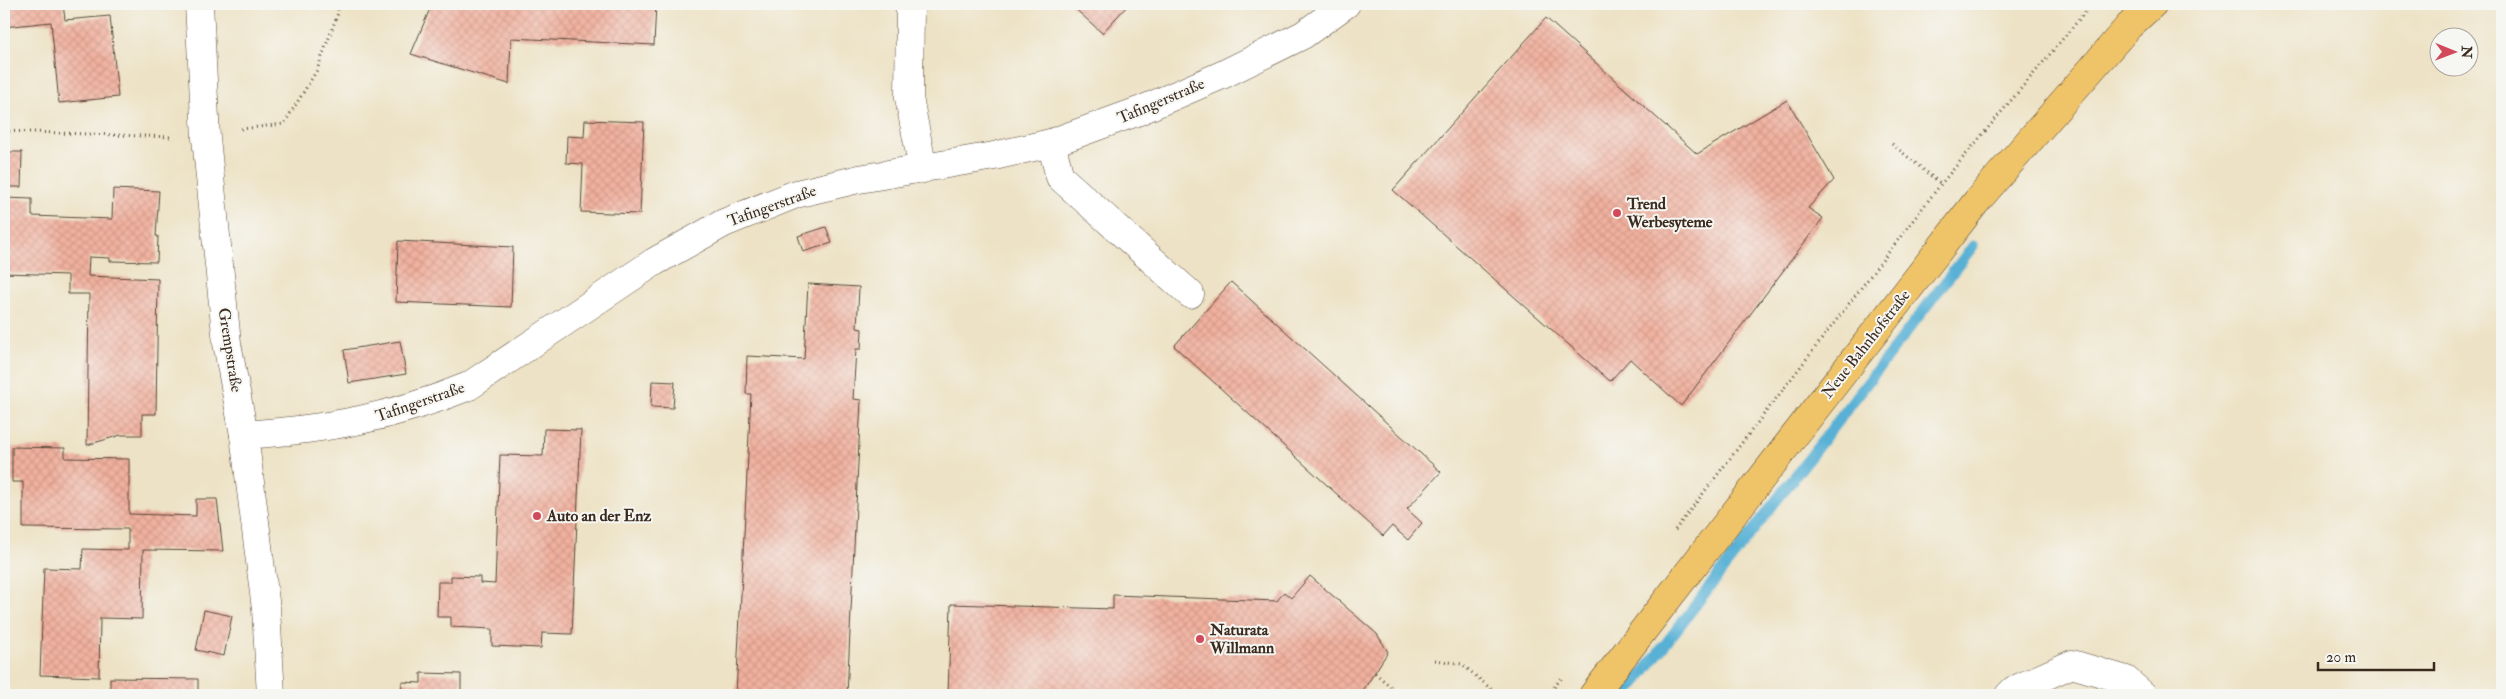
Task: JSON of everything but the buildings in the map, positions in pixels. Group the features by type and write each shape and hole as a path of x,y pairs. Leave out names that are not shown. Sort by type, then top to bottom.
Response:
{"main road":[{"name":"Neue Bahnhofstraße","path":"1593,695 1976,202 2129,26 2153,4"}],"street":[{"name":"Grempstraße","path":"199,4 205,135 227,343 244,435 266,609 270,695"},
{"path":"910,4 909,98 923,169"},
{"name":"Tafingerstraße","path":"244,435 326,428 402,411 469,386 654,262 724,222 796,194 858,179 923,169 1051,143 1139,111 1222,75 1303,34 1346,4"},
{"path":"1051,143 1060,177 1190,294"},
{"path":"2009,695 2014,690 2072,664 2126,680 2143,695"}],"path":[{"path":"4,131 205,135 284,124 317,70 338,13 338,4"},
{"path":"1892,144 1941,184"},
{"path":"1436,660 1462,664 1498,695"},
{"path":"1375,673 1400,695"}],"waterway":[{"path":"1626,695 1973,246"}],"place":[{"name":"Trend Werbesyteme","path":"1617,213"},
{"name":"Auto an der Enz","path":"537,516"},
{"name":"Naturata Willmann","path":"1200,639"}]}
